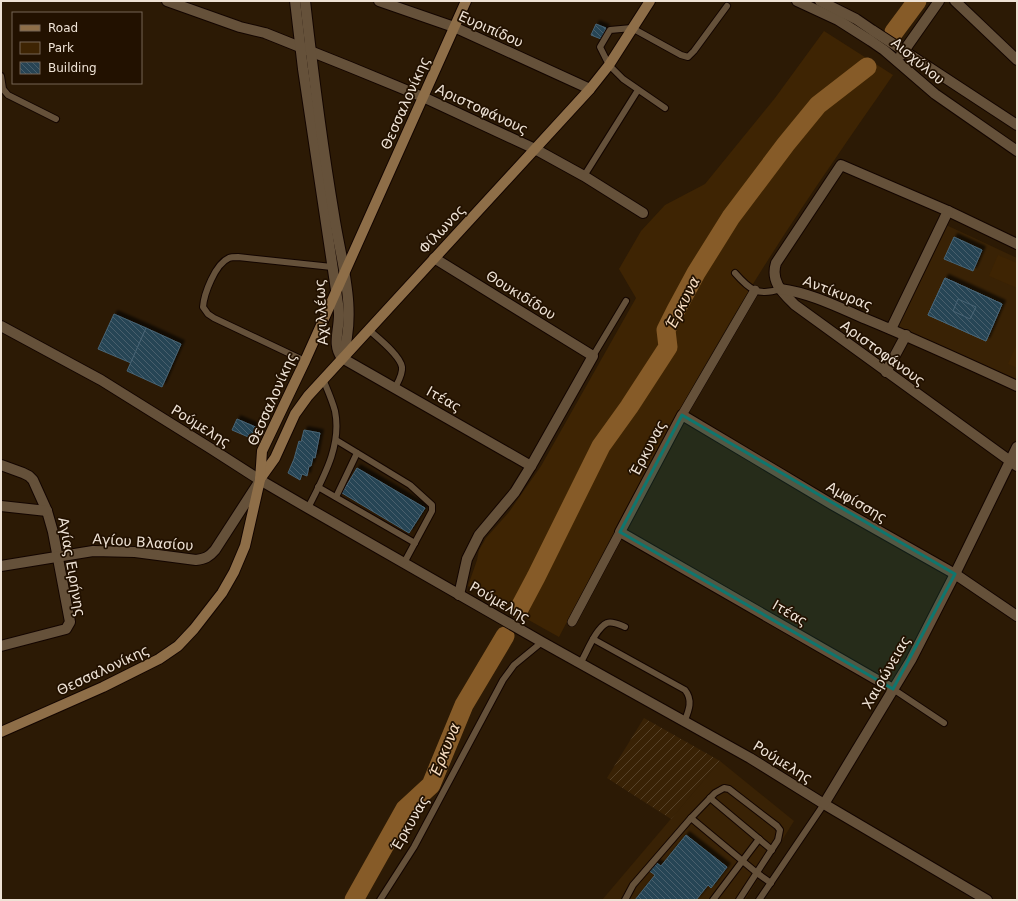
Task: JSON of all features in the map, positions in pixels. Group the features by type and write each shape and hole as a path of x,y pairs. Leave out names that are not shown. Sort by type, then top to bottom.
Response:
{"main road":[{"name":"Θεσσαλονίκης","path":"1,732 128,676 159,659 182,642 205,616 222,592 234,572 245,546 260,480 262,451 305,361 466,1"},
{"name":"Φίλωνος","path":"260,480 275,458 290,424 301,405 342,358 590,89 609,65 650,1"}],"street":[{"name":"Αριστοφάνους","path":"167,1 240,27 265,33 423,97 535,149 584,176 643,213"},
{"name":"Αχιλλέως","path":"295,1 300,47 336,290 339,316 337,350 342,358"},
{"name":"Αχιλλέως","path":"305,1 334,216 345,271 349,313 346,346 342,358"},
{"name":"Ευριπίδου","path":"379,1 454,27 590,89"},
{"name":"Αισχύλου","path":"797,1 838,20 872,41 935,94 1017,151"},
{"name":"Αισχύλου","path":"820,1 856,19 1017,125"},
{"path":"897,61 939,1"},
{"path":"955,1 1017,60"},
{"name":"Αντίκυρας","path":"948,211 841,165 776,264 773,272 775,280 780,289 796,291 818,298 906,335 1017,386"},
{"path":"891,329 948,211 1017,244"},
{"name":"Θουκιδίδου","path":"434,258 593,356"},
{"name":"Αριστοφάνους","path":"780,289 795,305 1014,464"},
{"name":"Έρκυνας","path":"572,622 682,415 754,290"},
{"name":"Ρούμελης","path":"1,326 101,380 260,480 542,642 685,720 987,900"},
{"path":"886,372 906,335"},
{"path":"459,595 467,559 479,535 515,492 593,356"},
{"name":"Ιτέας","path":"342,358 531,466"},
{"name":"Αμφίσσης","path":"682,415 833,505 955,574 1017,616"},
{"name":"Χαιρώνειας","path":"824,804 911,660 1014,464 1017,447"},
{"name":"Αγίας Ειρήνης","path":"1,465 29,476 33,480 47,511 58,556 69,617 68,626 66,629 1,646"},
{"name":"Αγίου Βλασίου","path":"1,566 93,551 135,552 196,560 205,559 215,550 260,480"},
{"path":"1,506 47,511"},
{"name":"Ιτέας","path":"620,532 893,689"}],"lane":[{"path":"665,108 623,79 609,65 600,47 610,30 632,28 681,56 688,57 727,6"},
{"path":"1,76 3,89 8,95 56,119"},
{"path":"584,176 638,90"},
{"path":"305,361 214,318 203,308 204,298 216,269 229,258 238,257 332,267"},
{"path":"735,273 742,281 754,290 764,293 780,289"},
{"path":"593,356 626,301"},
{"path":"369,330 398,358 402,367 402,372 395,388"},
{"path":"308,508 332,456 336,440 335,411 324,379"},
{"path":"336,440 410,485 432,505 432,510 404,563"},
{"path":"336,498 357,453"},
{"path":"318,487 415,543"},
{"path":"581,662 593,639 607,623 615,623 625,627"},
{"path":"593,639 685,690 688,693 690,703 685,720"},
{"name":"Έρκυνας","path":"380,900 414,847 503,680 514,665 542,642"},
{"name":"Ιτέας","path":"893,689 944,723"},
{"path":"625,900 633,885 691,818 719,789 724,788 729,789 777,826 780,830 778,840 739,900"},
{"path":"710,798 772,850"},
{"name":"Χαιρώνειας","path":"759,900 824,804"},
{"path":"691,818 771,883"},
{"path":"713,900 759,839"}],"highlighted area":[{"path":"682,415 955,574 893,689 620,532"}],"shaded area":[{"path":"944,224 1017,258 1017,382 898,327"},
{"path":"644,718 720,761 671,819 607,778"},
{"path":"720,761 794,821 745,900 602,900"}],"green space":[{"path":"824,31 893,75 830,166 749,290 707,361 664,439 559,637 468,586 479,550 486,538 509,512 541,466 636,298 619,269 641,231 665,205 705,184 775,98"},
{"path":"998,255 1017,263 1017,288 989,276"},
{"path":"1017,343 1017,368 1008,364"}],"building":[{"path":"596,24 606,28 601,39 591,35"},
{"path":"954,237 982,250 973,271 944,259"},
{"path":"945,278 1002,304 986,341 928,315","holes":["958,299 976,307 970,319 953,311"]},
{"path":"945,278 1002,304 986,341 928,315"},
{"path":"958,299 976,307 970,319 953,311"},
{"path":"114,314 146,328 131,363 98,349"},
{"path":"146,328 181,344 162,387 127,371"},
{"path":"237,419 258,428 253,439 232,430"},
{"path":"304,430 320,433 315,458 313,457 307,476 302,474 300,480 288,473 299,441 301,442"},
{"path":"357,468 425,508 409,533 342,493"},
{"path":"686,835 727,867 711,888 708,885 696,900 635,900 655,875 648,870 655,862 661,866"}],"waterway":[{"name":"Έρκυνα","path":"894,32 917,1"},
{"name":"Έρκυνα","path":"519,609 601,446 629,407 668,347 666,330 696,273 731,217 786,144 818,105 867,67"},
{"name":"Έρκυνα","path":"354,900 405,809 431,785 464,705 505,636"}]}
